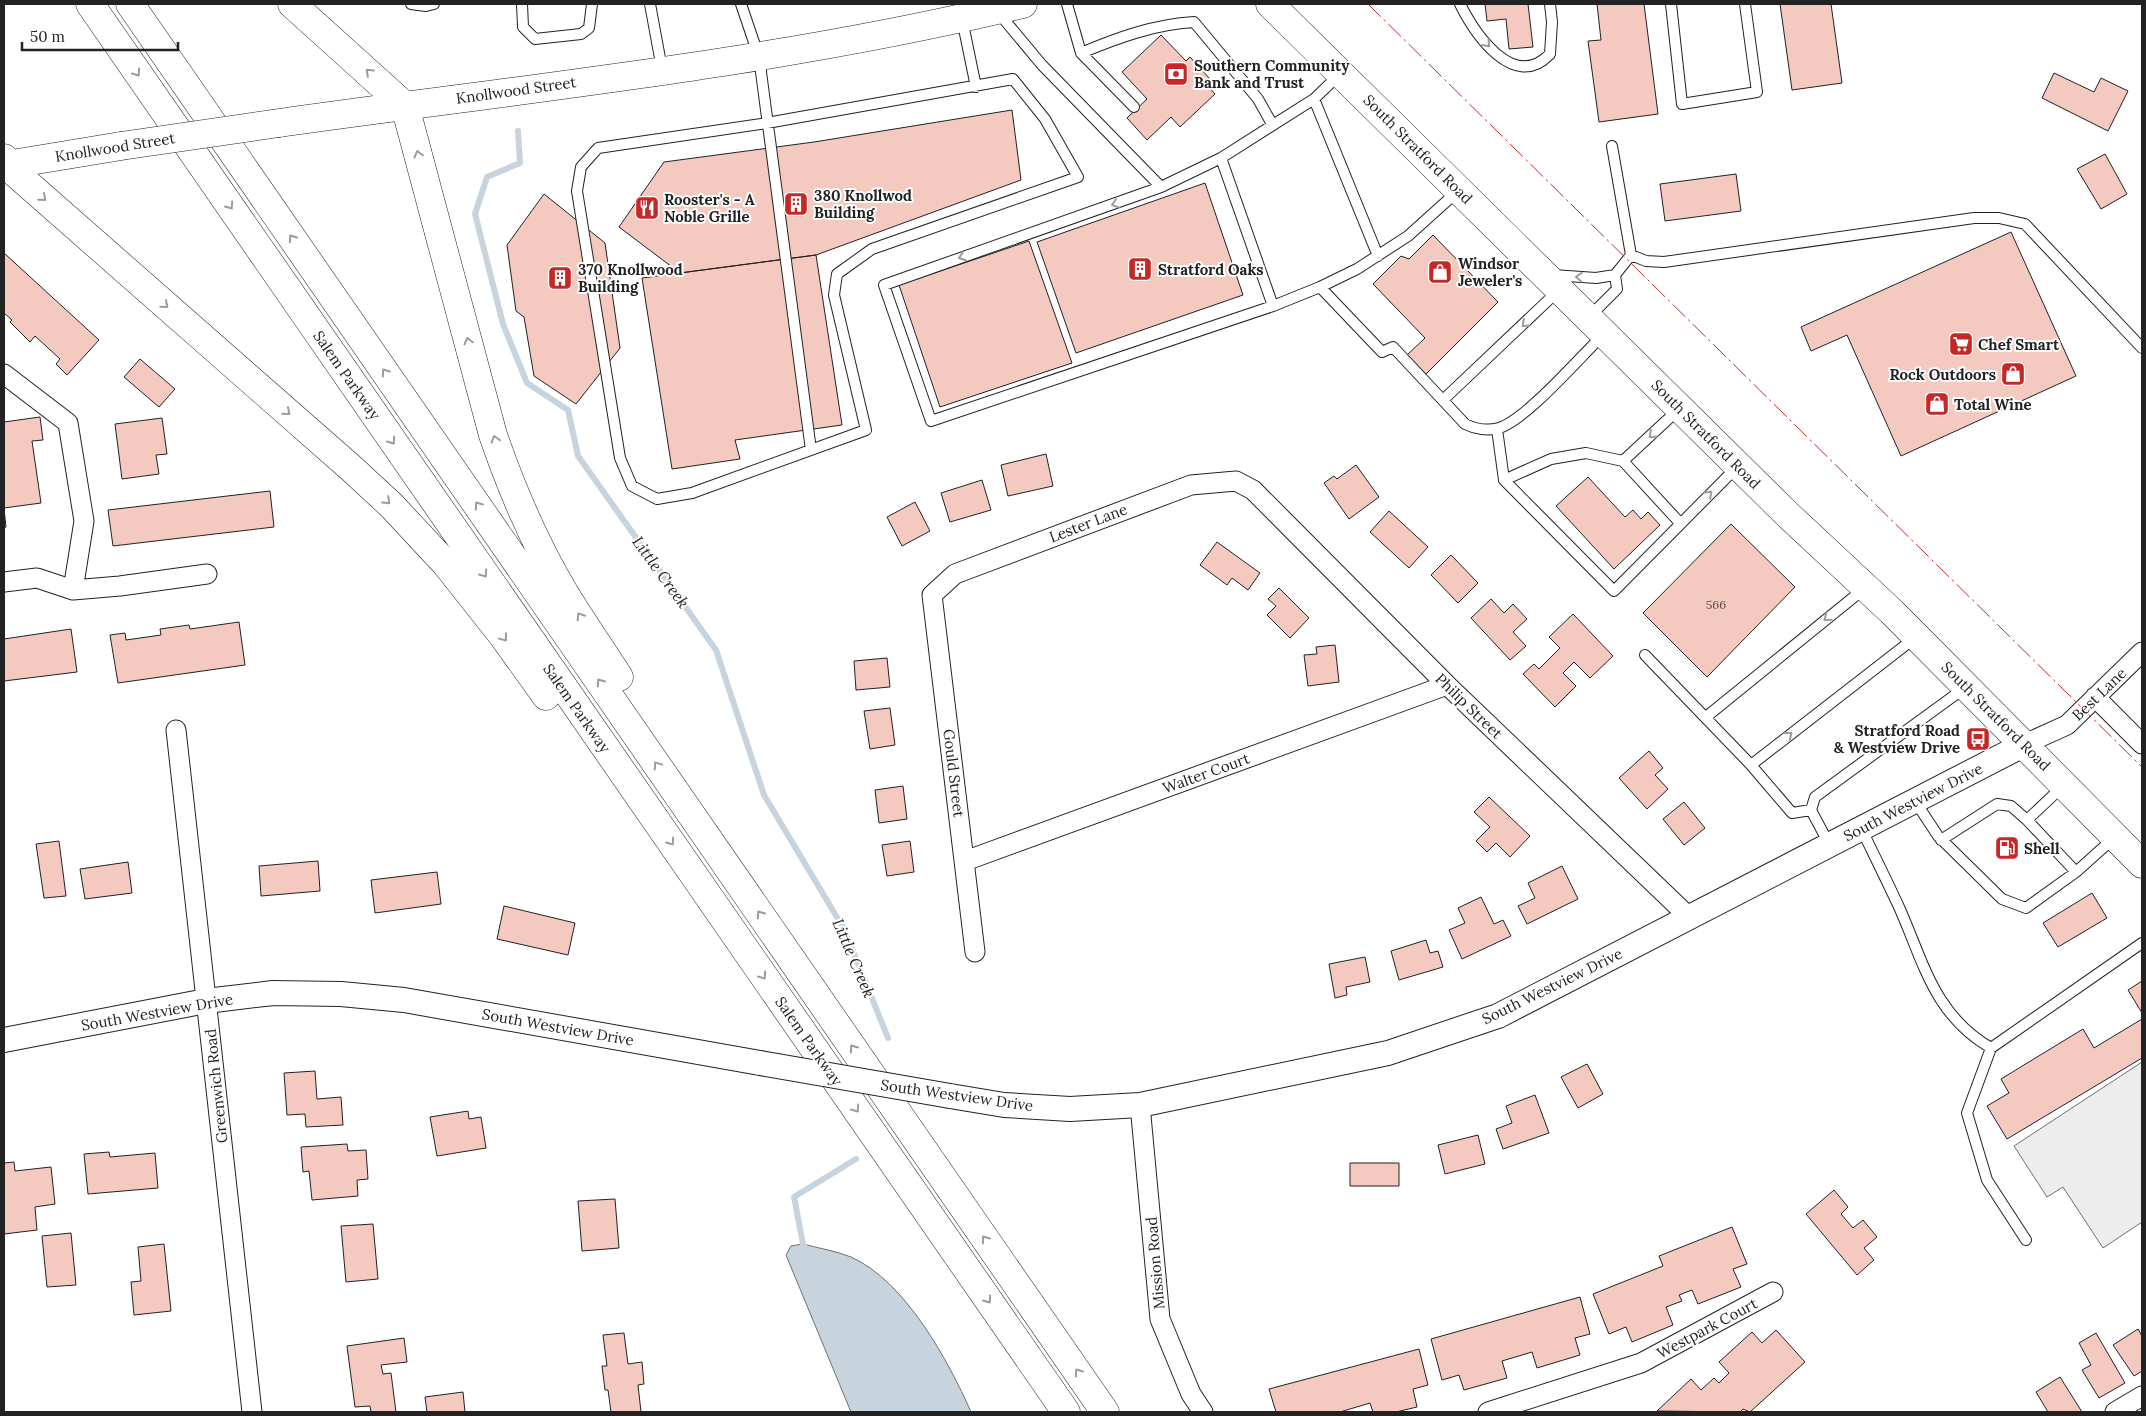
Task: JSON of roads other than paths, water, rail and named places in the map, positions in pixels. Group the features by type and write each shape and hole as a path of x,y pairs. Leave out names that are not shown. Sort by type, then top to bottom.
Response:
{"main road":[{"name":"Salem Parkway","path":"90,4 1066,1412"},
{"path":"130,4 1105,1412"},
{"path":"292,4 404,106 493,435 505,471 520,508 565,594 636,705 638,736"},
{"name":"Knollwood Street","path":"5,162 759,57 962,19 994,6 1023,4"},
{"name":"South Stratford Road","path":"1270,4 1738,466 1917,637 2065,784 2142,864"},
{"path":"5,162 344,461 392,506 470,593 587,754 617,766"}],"street":[{"path":"4,374 68,423 84,521 73,590"},
{"name":"Lester Lane","path":"932,595 955,574 1191,485 1236,481 1253,490"},
{"name":"Philip Street","path":"1253,490 1447,685 1689,917"},
{"path":"4,582 37,578 73,590 120,586 207,574"},
{"name":"Gould Street","path":"932,595 966,861 975,952"},
{"name":"Best Lane","path":"2025,744 2066,725 2095,697 2140,660"},
{"name":"Walter Court","path":"966,861 1447,685"},
{"path":"2095,697 2142,744"},
{"name":"Greenwich Road","path":"176,730 252,1412"},
{"name":"South Westview Drive","path":"4,1040 206,1002 273,993 341,994 404,1000 1004,1105 1070,1109 1140,1105 1388,1053 1498,1016 2025,744"},
{"name":"Mission Road","path":"1140,1105 1160,1319 1192,1394 1203,1412"},
{"name":"Westpark Court","path":"1488,1412 1642,1363 1773,1292"},
{"path":"2115,1412 2142,1396"}],"lane":[{"path":"411,4 426,6 434,4"},
{"path":"522,4 523,27 535,39 581,34 589,28 592,4"},
{"path":"650,4 662,70"},
{"path":"740,4 759,57 811,450"},
{"path":"1067,4 1081,53 1134,107"},
{"path":"1460,4 1470,25 1503,61 1528,67 1540,64 1550,54 1552,22 1550,4"},
{"path":"1671,4 1682,104 1757,92 1745,4"},
{"path":"994,6 1042,65 1161,188"},
{"path":"962,19 976,86"},
{"path":"1081,53 1110,41 1172,23 1194,22 1258,99 1272,124"},
{"path":"1340,74 1314,99 1221,158 1161,188 884,285 931,421 1273,306 1320,287 1378,256 1408,236 1459,190"},
{"path":"1013,79 1045,119 1078,177 872,249 837,274 834,295 866,430 692,493 657,499 632,486 620,458 577,191 581,167 598,148 767,123 976,86 1013,79"},
{"path":"1314,99 1378,256"},
{"path":"1443,400 1552,282 1615,275 1631,255 1612,146"},
{"path":"1221,158 1273,306"},
{"path":"1631,255 1646,260 1664,262 1974,218 1999,218 2025,224 2142,348"},
{"path":"1320,287 1382,352 1393,347 1465,424 1473,428 1497,429 1519,418 1596,326 1617,289 1615,275"},
{"path":"1623,461 1680,408"},
{"path":"1497,429 1504,480 1614,591 1738,466"},
{"path":"1504,480 1551,459 1586,453 1623,461 1680,523"},
{"path":"1706,717 1865,588"},
{"path":"1751,765 1917,637"},
{"path":"1645,655 1751,765 1792,814 1811,810"},
{"path":"1829,844 1811,810 1815,797 1967,687"},
{"path":"2026,820 2065,784"},
{"path":"1915,801 1941,840 2002,899 2026,908 2076,872 2116,836"},
{"path":"1941,840 1997,804 2011,806 2076,872"},
{"path":"1861,828 1899,906 1936,994 1957,1024 1991,1048"},
{"path":"2026,1240 1987,1180 1967,1113 1991,1048 2142,943"}],"waterway":[{"name":"Little Creek","path":"518,131 520,163 487,177 475,214 503,324 527,383 568,410 578,456 716,650 764,795 844,929 888,1038"},
{"name":"Little Creek","path":"807,1251 803,1244 794,1197 856,1159"}],"place":[{"name":"Southern Community Bank and Trust","path":"1176,74"},
{"name":"380 Knollwod Building","path":"796,204"},
{"name":"Rooster's - A Noble Grille","path":"647,208"},
{"name":"Stratford Oaks","path":"1140,269"},
{"name":"Windsor Jeweler's","path":"1440,272"},
{"name":"370 Knollwood Building","path":"560,278"},
{"name":"Chef Smart","path":"1961,344"},
{"name":"Rock Outdoors","path":"2013,374"},
{"name":"Total Wine","path":"1937,404"},
{"name":"Stratford Road & Westview Drive","path":"1978,739"},
{"name":"Shell","path":"2007,848"}]}
